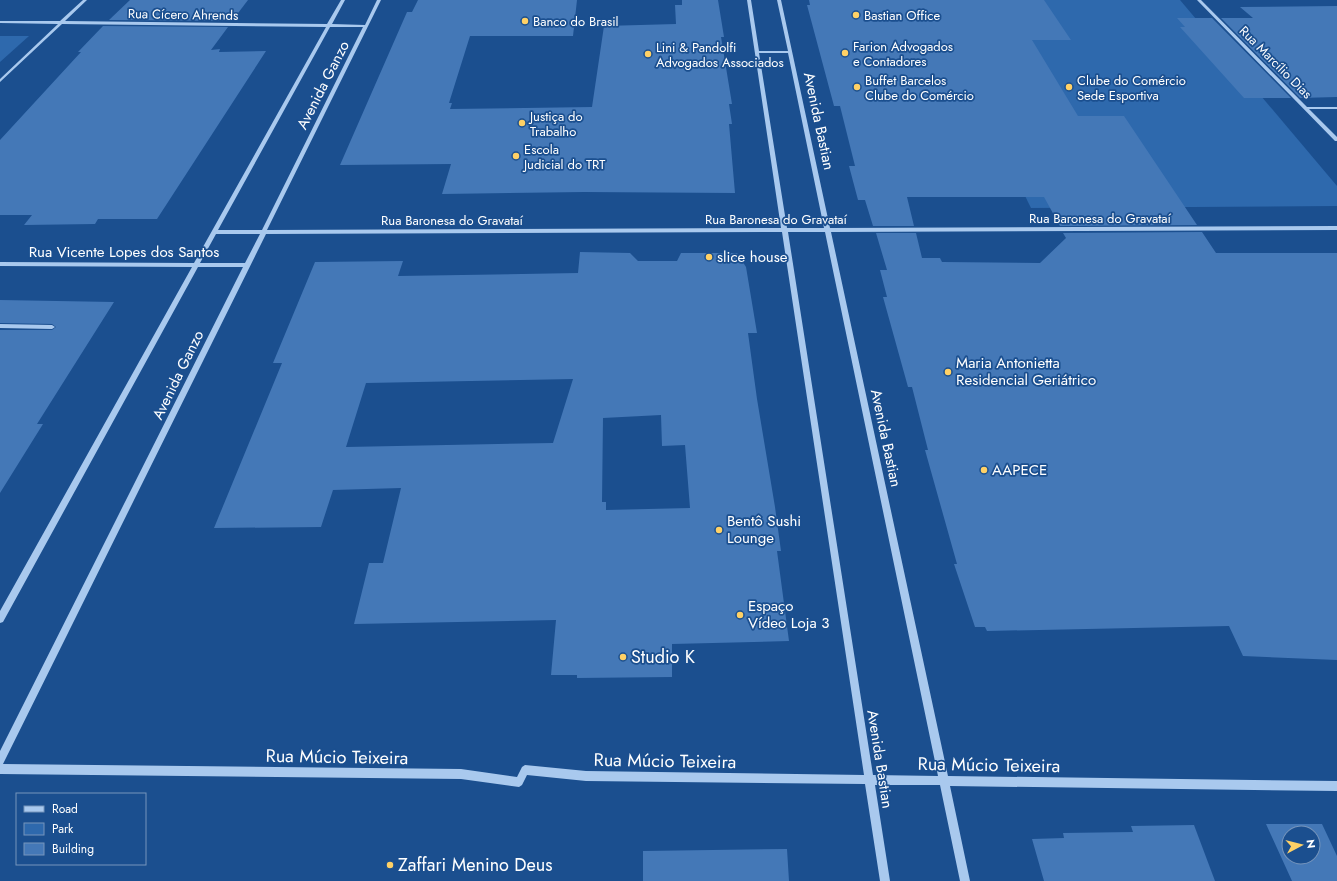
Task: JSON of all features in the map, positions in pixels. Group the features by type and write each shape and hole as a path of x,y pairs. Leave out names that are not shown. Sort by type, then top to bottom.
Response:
{"street":[{"path":"0,81 85,0"},
{"name":"Avenida Ganzo","path":"0,619 343,0"},
{"name":"Avenida Ganzo","path":"0,761 379,0"},
{"name":"Avenida Bastian","path":"749,0 885,881"},
{"name":"Avenida Bastian","path":"779,0 965,881"},
{"name":"Rua Marcílio Dias","path":"1199,0 1337,140"},
{"name":"Rua Cícero Ahrends","path":"0,22 366,26"},
{"path":"757,52 790,52"},
{"path":"1305,108 1337,108"},
{"name":"Rua Baronesa do Gravataí","path":"215,232 1337,228"},
{"name":"Rua Vicente Lopes dos Santos","path":"0,264 247,265"},
{"path":"0,326 52,327"},
{"name":"Rua Múcio Teixeira","path":"0,769 462,774 518,782 525,770 593,776 1337,786"}],"green space":[{"name":"Clube do Comércio Sede Esportiva","path":"932,0 1180,0 1337,186 1337,206 1031,208 980,105"},
{"path":"0,36 29,36 0,62"}],"building":[{"path":"130,0 248,0 232,21 109,20"},
{"path":"418,0 577,0 573,36 470,36 449,103 452,103 450,109 592,107 604,26 676,24 675,5 682,5 682,0 718,0 724,37 721,37 732,104 729,104 732,124 729,124 735,193 584,192 442,194 451,164 340,165 407,12 412,12"},
{"path":"809,0 1044,0 1071,40 1032,40 1078,116 1124,116 1197,225 1060,226 1044,197 907,197 914,226 873,226 865,200 858,200 849,166 855,166 840,106 834,106 807,5 810,5"},
{"path":"1337,6 1337,97 1300,98 1221,18 1253,18 1240,7"},
{"path":"1177,18 1212,18 1291,98 1244,98 1180,27 1185,27"},
{"path":"103,26 228,27 211,50 220,49 219,52 266,51 157,219 98,219 95,224 24,225 32,215 0,215 0,140"},
{"path":"1202,232 1216,253 1337,253 1337,660 1243,656 1229,626 987,631 985,627 975,627 954,564 957,564 925,450 928,450 912,387 908,387 883,297 887,297 880,270 887,270 876,233 916,233 922,258 940,258 942,262 1040,263 1066,238 1063,233"},
{"path":"580,252 630,253 638,261 677,261 681,253 737,253 746,267 757,333 748,333 781,551 777,551 789,641 672,644 672,677 577,678 577,675 551,675 556,620 354,624 369,563 383,563 401,488 333,490 321,527 214,528 282,363 273,363 315,262 403,261 398,276 578,273","holes":["573,379 553,443 346,447 366,383","661,415 662,446 685,445 690,508 606,510 606,502 602,502 603,418"]},
{"path":"0,300 114,302 37,424 43,424 0,493 0,330 52,330 56,327 52,324 0,323"},
{"path":"1266,824 1322,824 1337,856 1337,881 1292,881 1285,865 1321,865 1321,825 1281,825 1281,857"},
{"path":"1194,825 1215,881 1044,881 1032,839 1064,838 1063,833 1133,832 1131,826"},
{"path":"787,849 789,881 643,881 643,851"}],"place":[{"name":"Bastian Office","path":"856,15"},
{"name":"Banco do Brasil","path":"525,21"},
{"name":"Farion Advogados e Contadores","path":"845,53"},
{"name":"Lini & Pandolfi Advogados Associados","path":"648,54"},
{"name":"Buffet Barcelos Clube do Comércio","path":"857,87"},
{"name":"Clube do Comércio Sede Esportiva","path":"1069,87"},
{"name":"Justiça do Trabalho","path":"522,123"},
{"name":"Escola Judicial do TRT","path":"516,156"},
{"name":"slice house","path":"709,257"},
{"name":"Maria Antonietta Residencial Geriátrico","path":"948,372"},
{"name":"AAPECE","path":"984,470"},
{"name":"Bentô Sushi Lounge","path":"719,530"},
{"name":"Espaço Vídeo Loja 3","path":"740,615"},
{"name":"Studio K","path":"623,657"},
{"name":"Zaffari Menino Deus","path":"390,865"}]}
